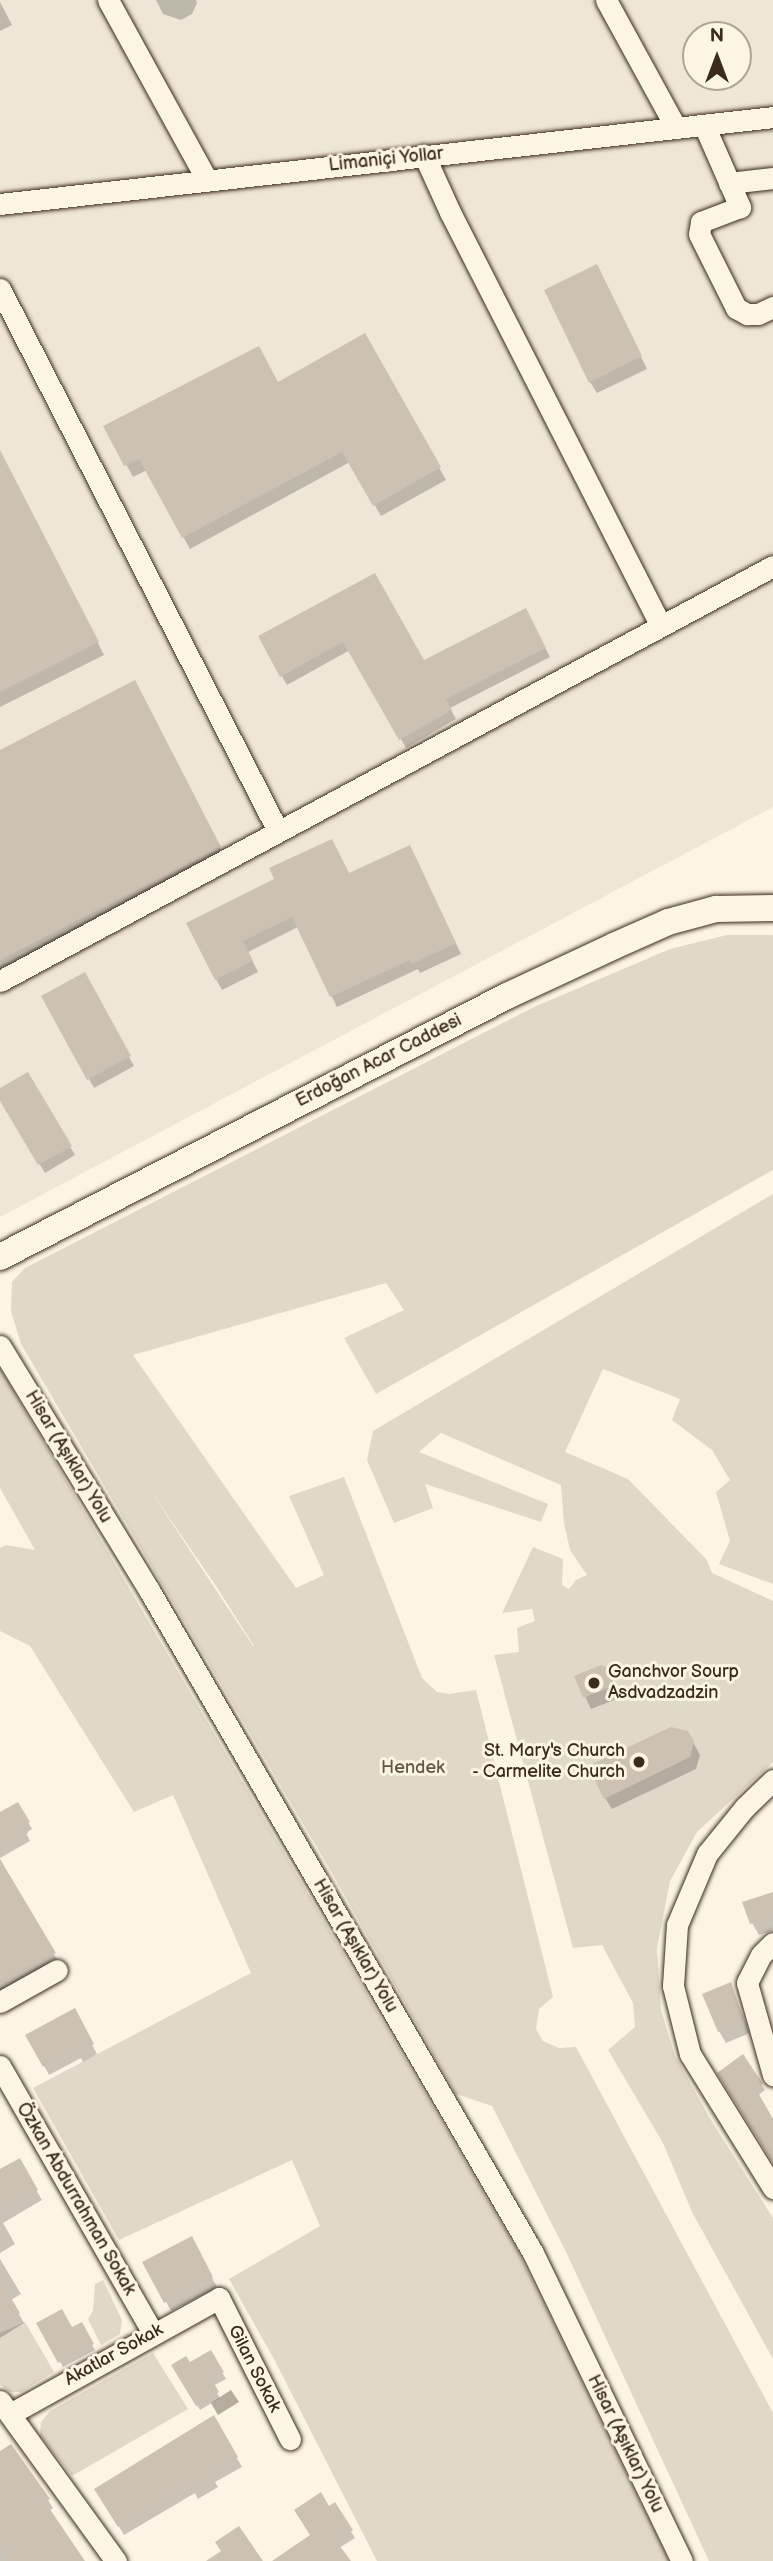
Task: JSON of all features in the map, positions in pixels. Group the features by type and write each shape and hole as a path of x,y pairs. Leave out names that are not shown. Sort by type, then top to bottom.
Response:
{"main road":[{"name":"Erdoğan Acar Caddesi","path":"0,1257 422,1039 614,946 668,922 716,909 773,908"}],"street":[{"path":"108,0 207,180"},
{"path":"606,0 676,128"},
{"name":"Limaniçi Yollar","path":"0,204 773,117"},
{"path":"704,125 740,207 701,222 699,234 736,308 747,314 758,314 773,307"},
{"path":"424,156 660,625"},
{"path":"729,183 773,178"},
{"path":"0,289 278,831"},
{"path":"0,981 773,566"},
{"name":"Hisar (Aşıklar) Yolu","path":"0,1346 149,1590 533,2253 682,2561"},
{"path":"773,1780 745,1807 707,1854 677,1925 673,1986 690,2054 773,2188"},
{"path":"773,1943 761,1955 747,1983 773,2075"},
{"path":"0,2002 57,1969"},
{"name":"Özkan Abdurrahman Sokak","path":"0,2066 153,2333"},
{"name":"Akatlar Sokak","path":"5,2407 219,2298"},
{"name":"Gilan Sokak","path":"219,2298 290,2440"},
{"path":"5,2407 116,2561"}],"shaded area":[{"path":"0,0 773,0 773,807 0,1217"},
{"path":"231,2390 239,2402 218,2415 211,2403"}],"green space":[{"name":"Hendek","path":"727,935 773,935 773,1170 376,1394 344,1338 404,1310 386,1283 133,1355 296,1588 324,1575 289,1496 344,1477 422,1678 437,1692 449,1694 476,1690 553,1997 539,2009 536,2029 543,2041 559,2048 576,2047 773,2413 773,2561 709,2561 567,2254 492,2106 456,2094 328,1866 21,1344 11,1311 12,1282 25,1268 534,1007 670,949","holes":["148,1487 216,1586 254,1646"]},
{"path":"773,1194 773,1584 719,1564 730,1541 716,1492 730,1480 712,1450 672,1420 680,1399 603,1369 565,1452 628,1479 707,1560 712,1573 773,1601 773,1762 697,1832 670,1881 657,1948 661,2010 675,2056 712,2122 773,2218 773,2359 692,2212 663,2143 608,2050 635,2027 633,2003 602,1945 573,1948 494,1655 519,1652 517,1628 535,1621 532,1609 502,1613 533,1547 563,1559 562,1585 569,1589 576,1580 587,1575 570,1550 564,1523 561,1485 441,1433 419,1452 548,1504 541,1522 425,1484 433,1508 394,1523 367,1460 373,1431"},
{"path":"0,1368 521,2257 669,2561 377,2561 275,2361 229,2279 320,2226 292,2160 119,2240 33,2088 251,1973 173,1795 134,1812 30,1646 0,1631 0,1548 6,1545 35,1550 0,1488"},
{"path":"103,2280 122,2320 120,2334 101,2345 88,2319 93,2311 95,2284"},
{"path":"25,2322 54,2372 21,2392 10,2392 0,2385 0,2333"},
{"path":"153,2353 188,2409 72,2476 40,2435 41,2422 50,2411"}],"building":[{"path":"597,264 642,356 589,383 544,290"},
{"path":"365,333 441,467 373,506 342,452 182,538 139,459 124,466 103,426 259,346 278,382"},
{"path":"0,450 99,642 0,692"},
{"path":"375,573 424,660 526,608 546,648 446,699 452,710 399,740 343,642 280,677 258,636"},
{"path":"135,680 221,847 0,960 0,750"},
{"path":"332,839 349,873 410,845 456,943 412,964 410,960 330,997 292,917 243,941 253,961 215,980 186,923 274,879 269,868"},
{"path":"85,972 131,1056 87,1080 41,996"},
{"path":"28,1072 72,1146 38,1165 0,1101 0,1088"},
{"name":"Ganchvor Sourp Asdvadzadzin","path":"601,1665 610,1668 613,1679 611,1687 583,1698 574,1676"},
{"name":"St. Mary's Church - Carmelite Church","path":"671,1727 688,1731 694,1741 690,1757 604,1799 588,1766"},
{"path":"18,1802 30,1822 23,1826 28,1833 0,1849 0,1812"},
{"path":"0,1859 56,1953 0,1985"},
{"path":"773,1892 773,1917 750,1924 742,1902"},
{"path":"731,1982 744,2021 718,2032 702,1994"},
{"path":"75,2008 94,2044 76,2054 74,2050 43,2067 25,2035"},
{"path":"743,2054 763,2084 756,2089 773,2119 773,2163 717,2073"},
{"path":"20,2158 38,2190 0,2212 0,2169"},
{"path":"192,2236 213,2277 164,2303 142,2262"},
{"path":"0,2279 20,2313 0,2325"},
{"path":"62,2309 72,2327 82,2322 94,2344 58,2363 36,2323"},
{"path":"211,2350 224,2372 212,2380 219,2392 196,2406 171,2365 186,2356 190,2362"},
{"path":"214,2415 238,2457 211,2472 215,2478 192,2491 189,2485 118,2527 94,2489"},
{"path":"11,2444 50,2499 45,2502 85,2561 11,2561 0,2544 0,2451"},
{"path":"321,2492 329,2506 335,2502 353,2530 336,2541 351,2561 272,2561 310,2535 294,2510"},
{"path":"239,2526 263,2561 206,2561 221,2551 215,2542"}],"place":[{"name":"Ganchvor Sourp Asdvadzadzin","path":"594,1683"},
{"name":"St. Mary's Church - Carmelite Church","path":"639,1762"}]}
